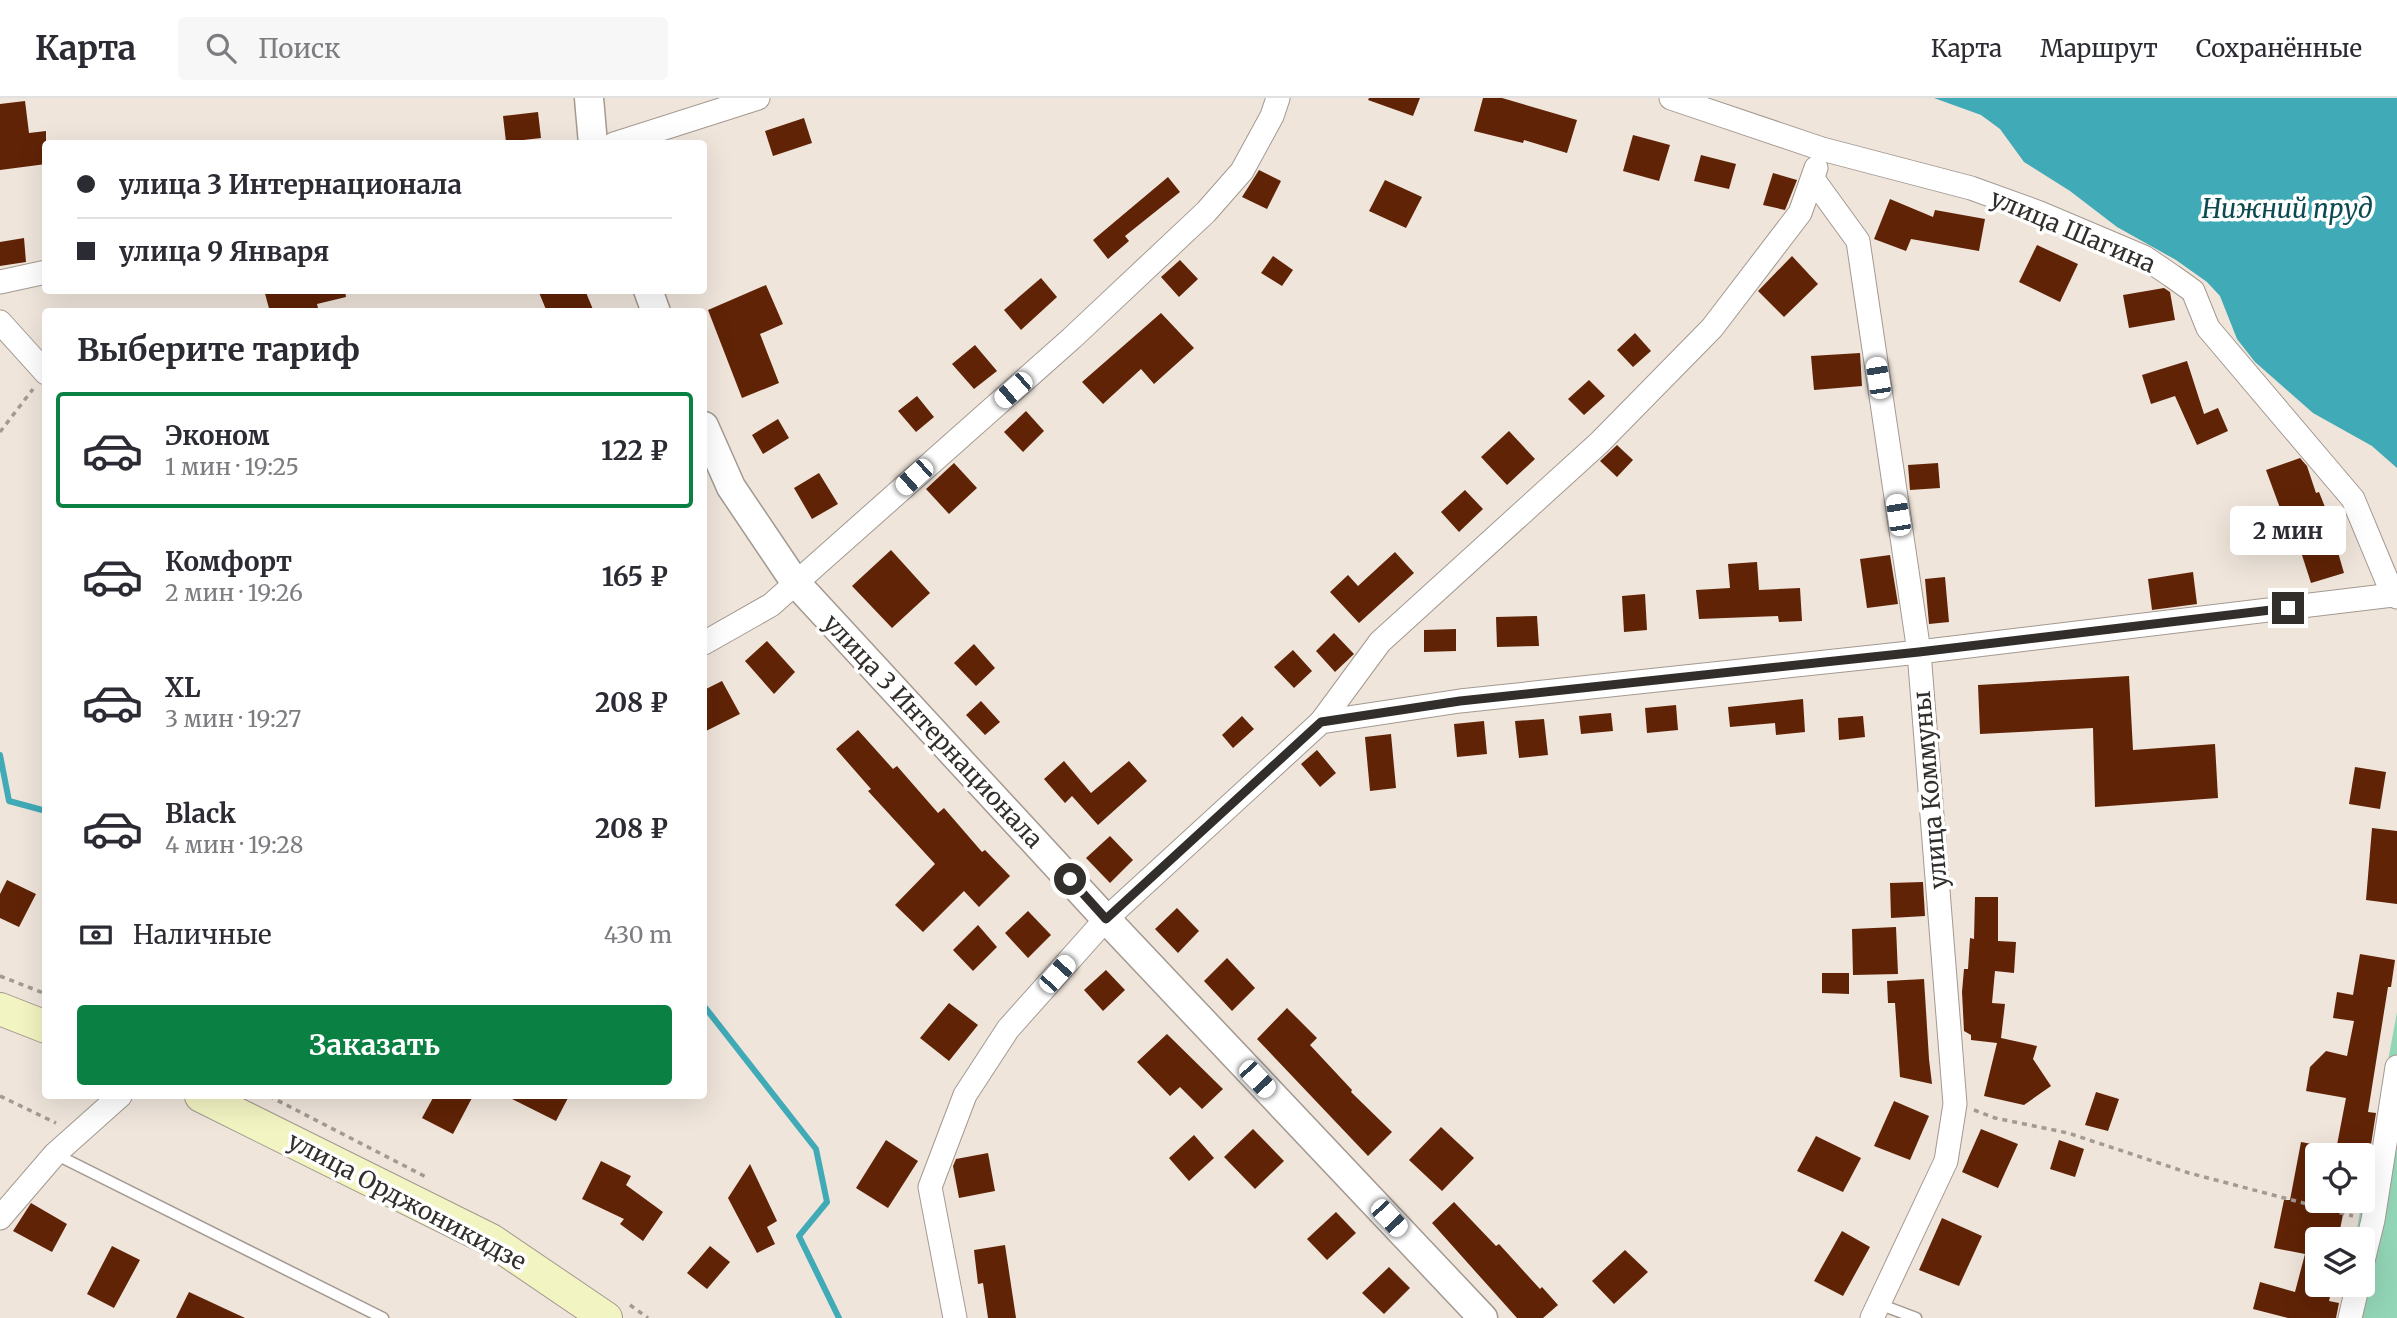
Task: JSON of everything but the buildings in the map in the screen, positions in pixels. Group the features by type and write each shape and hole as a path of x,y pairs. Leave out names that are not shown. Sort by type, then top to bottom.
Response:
{"main road":[{"path":"0,1009 42,1025"},
{"name":"улица Орджоникидзе","path":"207,1099 491,1240 606,1318"}],"street":[{"path":"589,98 593,140"},
{"path":"627,140 758,98"},
{"path":"707,641 771,605 1072,338 1206,212 1242,171 1272,116 1278,98"},
{"name":"улица Шагина","path":"1671,98 1822,149 1971,188 2040,213 2144,257 2193,291 2208,328 2353,499 2395,596"},
{"path":"955,1318 929,1187 965,1095 1008,1029 1106,919 1321,722 1380,642 1600,443 1712,328 1800,213 1822,149"},
{"name":"улица Коммуны","path":"1813,179 1858,241 1919,652 1955,1104 1946,1161 1875,1311"},
{"path":"0,282 42,273"},
{"path":"0,322 42,370"},
{"name":"улица 3 Интернационала","path":"707,433 730,487 795,582 1106,919 1483,1318"},
{"path":"1321,722 1460,701 1919,652 2395,596"},
{"path":"2371,1227 2397,1068"},
{"path":"0,1218 55,1154 116,1099"},
{"path":"2350,1318 2355,1297"}],"lane":[{"path":"55,1154 383,1318"},
{"path":"1875,1311 1916,1318"}],"path":[{"path":"0,432 42,377"},
{"path":"0,976 42,992"},
{"path":"0,1096 78,1132"},
{"path":"1955,1104 1995,1118 2068,1132 2189,1173 2373,1220"}],"green space":[{"path":"2397,1012 2397,1318 2340,1318 2354,1297 2375,1297 2375,1227 2357,1227 2360,1213 2375,1213 2375,1143 2373,1143"}],"water":[{"name":"Нижний пруд","path":"1934,98 2397,98 2397,468 2372,446 2313,413 2255,362 2237,339 2220,296 2207,282 2176,260 2117,227 2070,191 2024,162 2000,129 1981,115"}],"waterway":[{"path":"0,755 9,801 42,810"},
{"path":"707,1010 816,1149 827,1202 799,1236 839,1318"}],"route":[{"path":"1070,879 1106,919 1321,722 1460,701 1919,652 2288,608"}]}
